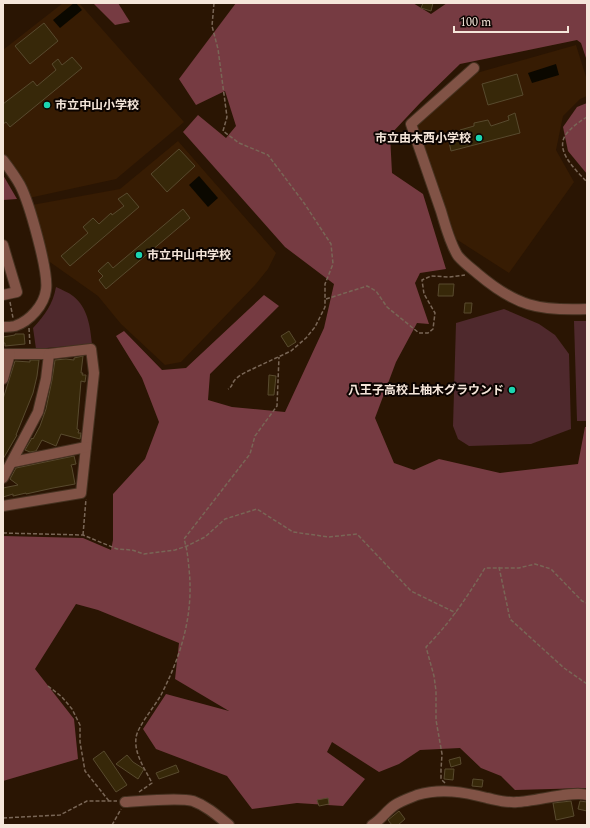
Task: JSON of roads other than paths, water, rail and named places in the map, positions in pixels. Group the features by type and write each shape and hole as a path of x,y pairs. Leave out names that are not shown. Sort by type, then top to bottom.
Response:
{"street":[{"path":"474,68 411,124 457,254 467,266 486,280 509,296 528,305 549,309 587,309"},
{"path":"3,160 20,186 28,204 46,277 46,290 41,305 32,316 15,326 3,328"},
{"path":"3,245 17,292 5,294"},
{"path":"3,379 6,354 49,354 91,349 94,373 81,493 3,506"},
{"path":"3,478 13,462 38,412 46,379 49,354"},
{"path":"13,462 86,447"},
{"path":"372,825 378,822 395,805 418,795 434,792 452,791 502,801 517,802 564,795 587,795"},
{"path":"125,802 191,801 211,810 229,825"}],"place":[{"name":"市立中山小学校","path":"47,105"},
{"name":"市立由木西小学校","path":"479,138"},
{"name":"市立中山中学校","path":"139,255"},
{"name":"八王子高校上柚木グラウンド","path":"512,390"}]}
